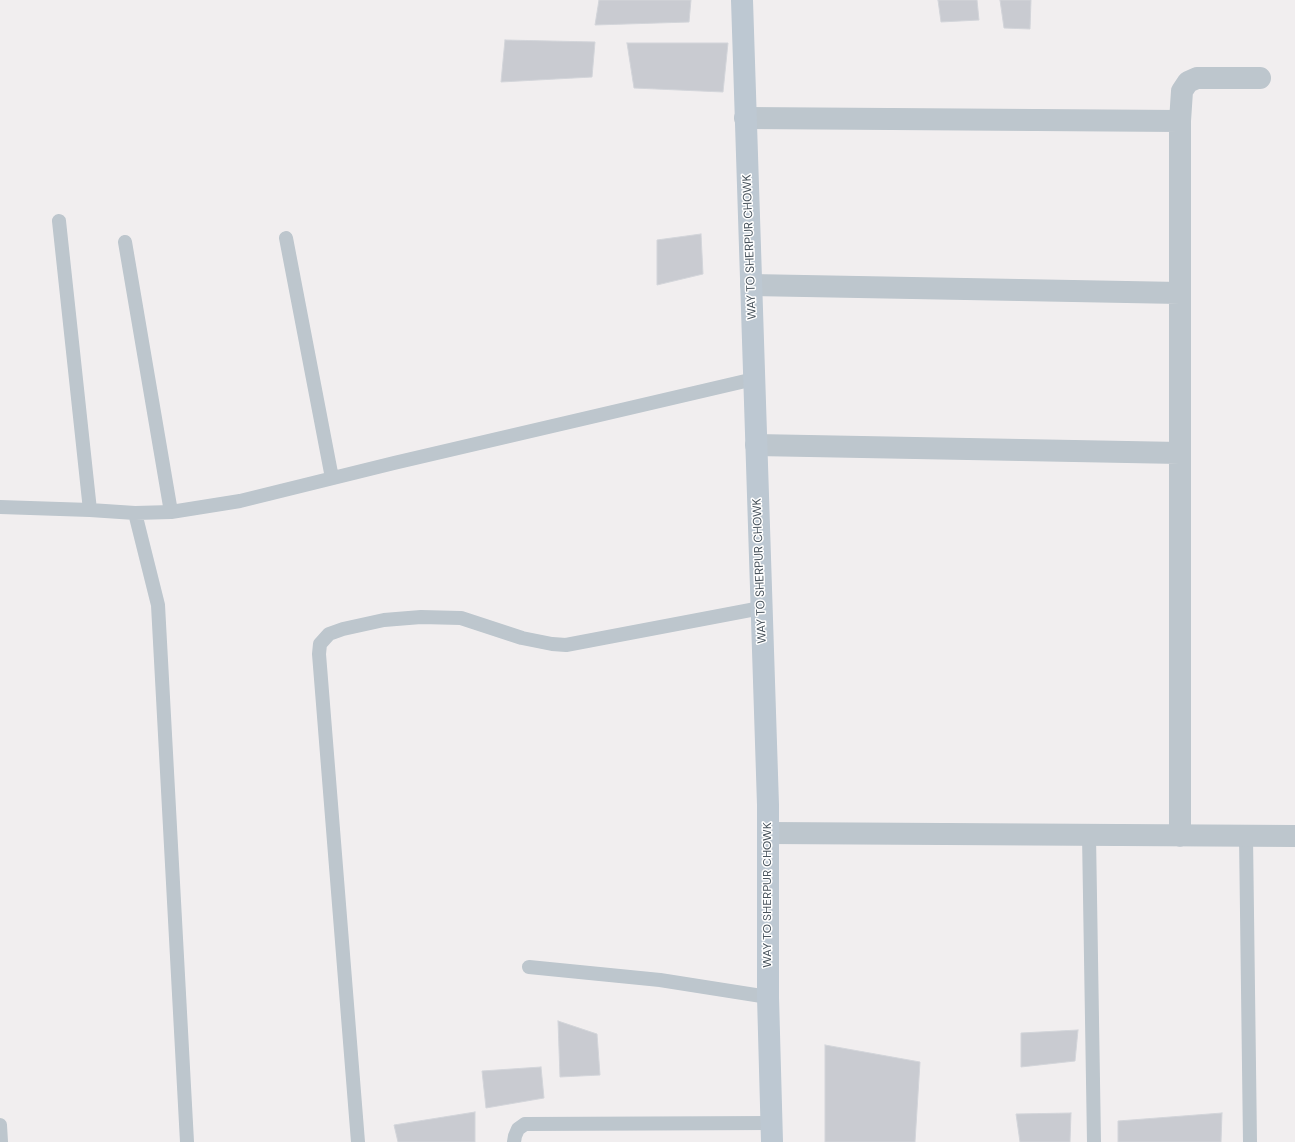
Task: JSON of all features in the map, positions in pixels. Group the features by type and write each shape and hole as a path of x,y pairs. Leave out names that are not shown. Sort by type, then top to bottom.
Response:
{"street":[{"name":"WAY TO SHERPUR CHOWK","path":"742,0 768,833 768,997 772,1133"},
{"path":"1180,836 1180,121 1182,91 1188,82 1197,78 1260,78"},
{"path":"746,118 1180,121"},
{"path":"751,286 1180,292"},
{"path":"756,445 1180,452"},
{"path":"768,833 1295,836"}],"lane":[{"path":"59,221 90,510"},
{"path":"286,238 332,478"},
{"path":"125,242 171,512"},
{"path":"0,507 135,513 171,512 240,501 754,379"},
{"path":"135,513 158,606 187,1142"},
{"path":"358,1142 319,654 320,644 329,634 343,629 384,620 421,617 461,618 522,638 552,644 566,645 761,608"},
{"path":"1089,835 1094,1142"},
{"path":"1246,836 1250,1142"},
{"path":"529,967 660,980 768,997"},
{"path":"514,1142 514,1136 518,1129 525,1124 772,1133"},
{"path":"0,1125 1,1142"}],"building":[{"path":"599,0 691,0 689,22 595,25"},
{"path":"938,0 977,0 979,20 941,22"},
{"path":"1000,0 1031,0 1030,29 1004,28"},
{"path":"505,40 595,42 592,77 501,82"},
{"path":"627,43 728,43 723,92 634,88"},
{"path":"701,234 703,274 657,285 657,240"},
{"path":"558,1021 597,1034 600,1075 560,1077"},
{"path":"1078,1030 1075,1061 1021,1067 1021,1033"},
{"path":"825,1045 920,1062 915,1142 825,1142"},
{"path":"541,1067 544,1098 486,1108 482,1071"},
{"path":"475,1112 475,1142 398,1142 394,1125"},
{"path":"1071,1113 1070,1142 1020,1142 1016,1114"},
{"path":"1222,1113 1221,1142 1118,1142 1118,1121"}]}
